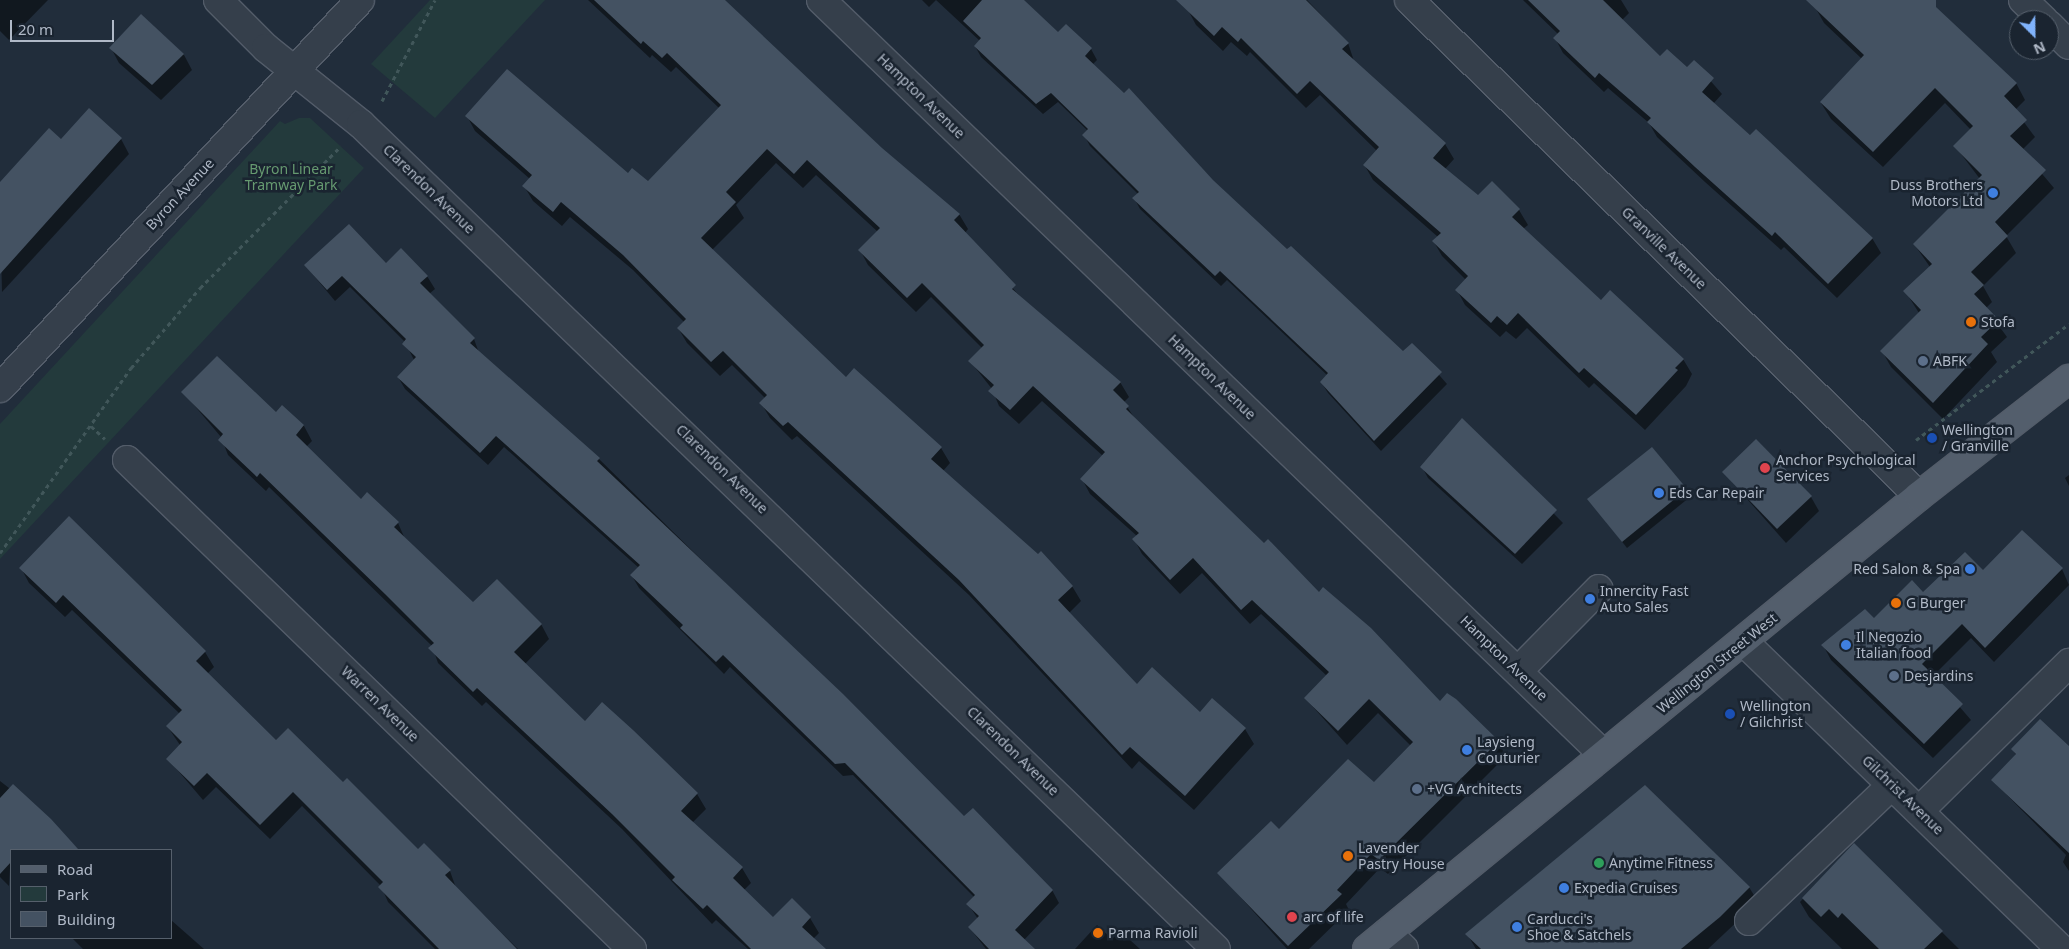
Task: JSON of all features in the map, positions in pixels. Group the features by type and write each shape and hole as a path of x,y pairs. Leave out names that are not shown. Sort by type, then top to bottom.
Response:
{"main road":[{"name":"Wellington Street West","path":"1386,944 1603,754 1744,642 1919,496 2069,378"}],"street":[{"name":"Clarendon Avenue","path":"218,0 295,69 361,124 1216,949"},
{"name":"Byron Avenue","path":"0,388 360,0"},
{"name":"Hampton Avenue","path":"822,0 1603,754"},
{"name":"Granville Avenue","path":"1409,0 1919,496"},
{"path":"2023,0 2034,10"},
{"path":"2059,35 2069,45"},
{"name":"Warren Avenue","path":"127,460 632,949"},
{"path":"1518,671 1599,589"},
{"name":"Gilchrist Avenue","path":"1744,642 2061,949"},
{"path":"1919,811 2069,663"},
{"path":"1749,921 1892,785"}],"path":[{"path":"0,553 130,368 200,288 382,101 435,0"},
{"path":"1916,440 2069,324"}],"green space":[{"path":"430,0 545,0 435,118 371,64"},
{"name":"Byron Linear Tramway Park","path":"299,118 310,118 364,168 0,559 0,424 280,121 285,124"}],"building":[{"path":"594,0 725,0 882,148 960,214 954,220 1016,285 1012,289 1121,382 1113,390 1129,406 1126,409 1264,543 1268,539 1319,592 1323,587 1371,628 1440,701 1447,693 1456,699 1499,741 1379,860 1371,854 1337,890 1342,894 1288,946 1217,873 1271,821 1279,829 1348,759 1374,782 1413,742 1369,699 1338,731 1304,698 1329,672 1252,600 1241,610 1193,558 1170,580 1132,539 1139,533 1080,479 1105,452 1033,386 1010,410 988,391 994,385 968,361 984,345 922,283 907,298 858,250 880,228 807,160 794,174 767,149 726,192 736,202 701,238 846,377 854,368 942,447 931,459 1038,554 1041,551 1073,586 1058,600 1137,684 1152,667 1200,712 1212,698 1246,728 1185,796 1130,747 1122,755 959,580 788,422 783,426 759,403 767,395 723,351 711,362 677,328 686,319 623,255 561,202 553,212 522,186 532,175 465,116 507,69 628,173 632,168 648,181 721,105 667,53 662,58 643,41 641,44"},
{"path":"982,0 1024,0 1058,32 1066,24 1092,48 1085,56 1124,93 1129,88 1213,180 1287,249 1291,246 1403,351 1412,343 1442,372 1374,441 1320,382 1328,373 1220,271 1215,276 1132,198 1139,192 1082,135 1088,129 1051,93 1036,104 974,46 981,38 963,21"},
{"path":"1176,0 1306,0 1349,43 1342,49 1446,143 1433,158 1478,195 1492,181 1520,209 1512,217 1601,300 1610,290 1684,359 1675,368 1678,370 1636,415 1584,368 1579,373 1518,313 1507,325 1497,316 1491,323 1455,290 1468,276 1432,241 1441,233 1363,165 1379,147 1310,81 1297,94 1241,38 1238,42 1222,27 1214,36"},
{"path":"1528,0 1603,0 1660,56 1667,49 1687,67 1694,60 1714,78 1702,92 1750,135 1756,129 1873,238 1828,284 1775,232 1772,236 1647,122 1651,118 1599,73 1595,78 1553,38 1560,31"},
{"path":"1806,0 1936,0 1936,7 2017,83 2004,96 2027,120 2010,136 2046,170 1995,222 2008,236 1971,272 1984,285 1974,294 1999,320 1981,337 1988,344 1933,403 1880,351 1921,310 1903,291 1932,264 1913,244 1982,175 1953,146 1973,126 1935,88 1873,152 1820,102 1864,55"},
{"path":"141,14 184,54 152,85 109,48"},
{"path":"89,108 122,138 0,274 0,182 49,128 61,139"},
{"path":"349,224 386,263 401,248 428,276 420,283 475,338 470,343 600,458 597,461 843,694 964,816 973,808 1053,890 1015,930 1035,949 989,949 968,927 979,916 966,904 975,895 845,763 835,764 723,655 716,662 680,628 683,625 630,575 640,565 496,436 480,453 397,377 416,357 402,344 406,339 342,276 327,290 304,265"},
{"path":"217,356 276,412 282,405 304,425 296,435 361,499 367,492 399,522 394,527 473,602 497,579 542,624 514,652 585,721 602,702 633,730 698,793 681,811 743,867 733,878 773,917 792,898 811,917 802,927 826,949 751,949 707,905 703,909 672,880 675,877 612,814 477,688 473,692 428,648 434,643 385,594 260,473 257,477 218,440 223,434 181,392"},
{"path":"1462,418 1557,510 1515,554 1420,467"},
{"path":"1756,439 1812,496 1777,529 1722,472"},
{"path":"1652,447 1687,489 1622,542 1587,499"},
{"path":"69,516 206,651 196,661 276,740 288,728 343,782 347,778 418,849 424,843 451,870 445,875 517,949 439,949 378,887 383,882 293,792 260,825 207,773 194,786 166,759 182,742 166,726 182,710 63,595 56,603 19,568"},
{"path":"2022,530 2063,568 1985,648 1962,624 1922,664 1963,704 1924,744 1821,645 1865,609 1874,618 1912,580 1923,592 1965,552 1983,570"},
{"path":"2040,719 2069,746 2069,853 1991,780 2016,754 2011,749"},
{"path":"13,784 51,819 78,849 10,849 10,863 0,874 0,798"},
{"path":"1645,785 1750,887 1720,917 1681,949 1481,949 1465,934"},
{"path":"1854,843 1943,931 1924,949 1879,949 1842,913 1838,918 1829,909 1821,917 1802,898"}],"place":[{"name":"Duss Brothers Motors Ltd","path":"1993,193"},
{"name":"Stofa","path":"1971,322"},
{"name":"ABFK","path":"1923,361"},
{"name":"Wellington / Granville","path":"1932,438"},
{"name":"Anchor Psychological Services","path":"1765,468"},
{"name":"Eds Car Repair","path":"1659,493"},
{"name":"Red Salon & Spa","path":"1970,569"},
{"name":"Innercity Fast Auto Sales","path":"1590,599"},
{"name":"G Burger","path":"1896,603"},
{"name":"Il Negozio Italian food","path":"1846,645"},
{"name":"Desjardins","path":"1894,676"},
{"name":"Wellington / Gilchrist","path":"1730,714"},
{"name":"Laysieng Couturier","path":"1467,750"},
{"name":"+VG Architects","path":"1417,789"},
{"name":"Lavender Pastry House","path":"1348,856"},
{"name":"Anytime Fitness","path":"1599,863"},
{"name":"Expedia Cruises","path":"1564,888"},
{"name":"arc of life","path":"1292,917"},
{"name":"Carducci's Shoe & Satchels","path":"1517,927"},
{"name":"Parma Ravioli","path":"1098,933"}]}
